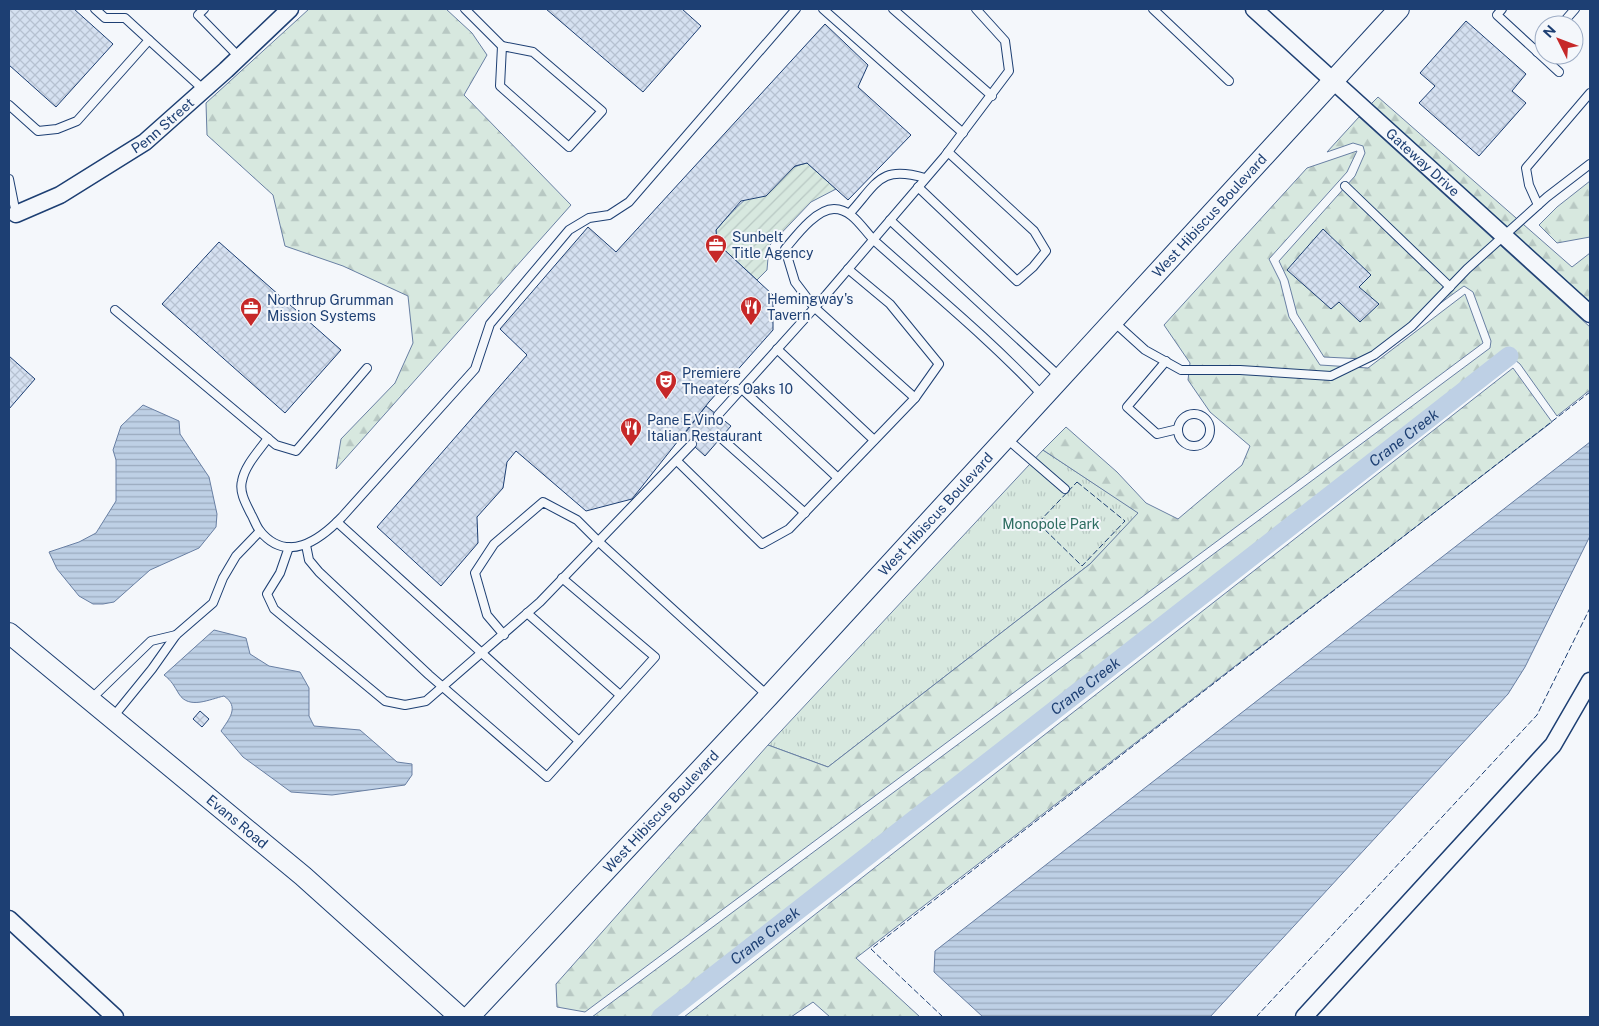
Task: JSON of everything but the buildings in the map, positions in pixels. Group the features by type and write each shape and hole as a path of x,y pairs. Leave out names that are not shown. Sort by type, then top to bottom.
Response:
{"street":[{"name":"Penn Street","path":"16,214 60,195 146,142 240,58 290,9"},
{"name":"Gateway Drive","path":"1254,9 1590,314"},
{"name":"West Hibiscus Boulevard","path":"469,1017 769,696 1399,9"},
{"name":"Evans Road","path":"9,633 303,876 460,1017"},
{"path":"1304,1017 1553,745 1590,681"},
{"path":"12,927 115,1017"}],"lane":[{"path":"95,9 105,18 125,18 204,90"},
{"path":"191,9 240,58"},
{"path":"198,15 204,9"},
{"path":"465,9 502,46 533,52 602,111 570,146 500,86 502,46"},
{"path":"268,438 249,463 242,481 242,493 260,531 277,545 289,547 306,544 324,534 337,522 475,368 490,324 569,230 589,218 609,214 629,202 796,9"},
{"path":"823,9 963,133"},
{"path":"894,9 992,96"},
{"path":"718,415 848,269 948,152 1009,71 1005,41 976,9"},
{"path":"1153,9 1229,81"},
{"path":"1502,9 1497,15 1534,49"},
{"path":"9,105 38,131 57,129 77,121 149,40"},
{"path":"1551,65 1559,72"},
{"path":"1538,205 1529,185 1526,168 1590,93"},
{"path":"918,187 1018,281 1033,267 1046,251 1034,231 948,152"},
{"path":"1114,322 1145,350 1181,370 1240,370 1331,376 1374,355 1412,326 1467,269 1538,205 1590,164"},
{"path":"850,213 884,175 904,172 926,178"},
{"path":"9,179 16,214"},
{"path":"1345,186 1450,287"},
{"path":"915,398 814,307 795,282 785,249 808,221 833,209 850,213 873,240 1017,368 1044,397"},
{"path":"890,220 1061,379"},
{"path":"677,461 762,544 789,529 915,398 939,364 890,304 848,269"},
{"path":"115,310 276,445 296,451 367,368"},
{"path":"777,349 874,440"},
{"path":"1166,362 1127,407 1157,434 1178,429"},
{"path":"742,389 838,478"},
{"path":"1196,414 1206,418 1210,427 1205,442 1195,446 1185,443 1178,435 1178,429 1186,416 1196,414"},
{"path":"721,438 805,513"},
{"path":"1006,438 1065,489"},
{"path":"289,547 280,573 268,594 274,609 385,700 405,705 426,701 483,654 527,614 692,444"},
{"path":"504,635 487,615 475,573 494,544 543,502 577,520 598,542 769,696"},
{"path":"337,522 579,741"},
{"path":"111,718 152,669 176,635 213,603 223,578 236,556 260,531"},
{"path":"306,544 309,560 319,572 443,687 547,778 655,657 562,578"},
{"path":"527,614 620,695"},
{"path":"90,700 151,641 176,635"}],"green space":[{"path":"309,9 446,9 472,33 487,55 464,95 571,205 336,469 341,439 395,383 413,343 408,296 343,266 285,246 273,195 207,135 206,103"},
{"path":"1378,97 1572,267 1590,253 1590,302 1371,104"},
{"path":"1359,117 1590,327 1590,390 1557,416 1520,364 1515,360 1508,362 669,1017 592,1017 1490,348 1491,341 1473,292 1464,286 1364,359 1324,357 1297,314 1288,280 1279,261 1355,176 1365,153 1363,146 1353,143 1327,152"},
{"path":"1357,151 1347,172 1269,259 1280,281 1289,317 1320,365 1368,368 1465,294 1483,343 585,1012 557,1007 556,984 768,745 828,767 1090,564 1138,513 1043,450 1066,427 1117,472 1146,503 1178,519 1242,465 1250,446 1210,412 1188,380 1190,363 1164,325 1307,168"},
{"path":"807,163 836,189 811,202 769,246 767,270 757,280 717,243 716,230 757,189 781,173"},
{"path":"1590,181 1590,237 1557,243 1539,225 1557,207"},
{"path":"1513,368 1552,422 856,958 920,1017 830,1017 813,1002 791,1017 684,1017"},
{"name":"Monopole Park","path":"1043,450 1139,513 1090,564 828,767 768,745"}],"water":[{"path":"143,405 179,421 180,434 209,477 217,514 216,527 199,548 150,570 114,602 93,604 79,596 57,569 49,552 79,542 96,533 116,501 116,460 113,450 121,426"},
{"path":"1590,442 1590,536 1525,667 1508,694 1210,1017 983,1017 934,972 935,951"},
{"path":"214,630 246,638 250,654 269,666 300,672 309,688 309,716 314,726 360,730 397,762 412,764 412,775 405,785 332,795 291,792 243,757 221,731 232,713 229,700 224,696 200,702 188,701 183,699 164,675"}],"waterway":[{"name":"Crane Creek","path":"661,1017 1509,356"}],"fence":[{"path":"943,1017 871,949 1590,392"},
{"path":"1077,482 1125,521 1082,566 1038,523 1077,482"},
{"path":"1256,1017 1537,715 1590,608"}],"place":[{"name":"Sunbelt Title Agency","path":"716,264"},
{"name":"Hemingway's Tavern","path":"751,326"},
{"name":"Northrup Grumman Mission Systems","path":"251,327"},
{"name":"Premiere Theaters Oaks 10","path":"666,400"},
{"name":"Pane E Vino Italian Restaurant","path":"631,447"}]}
